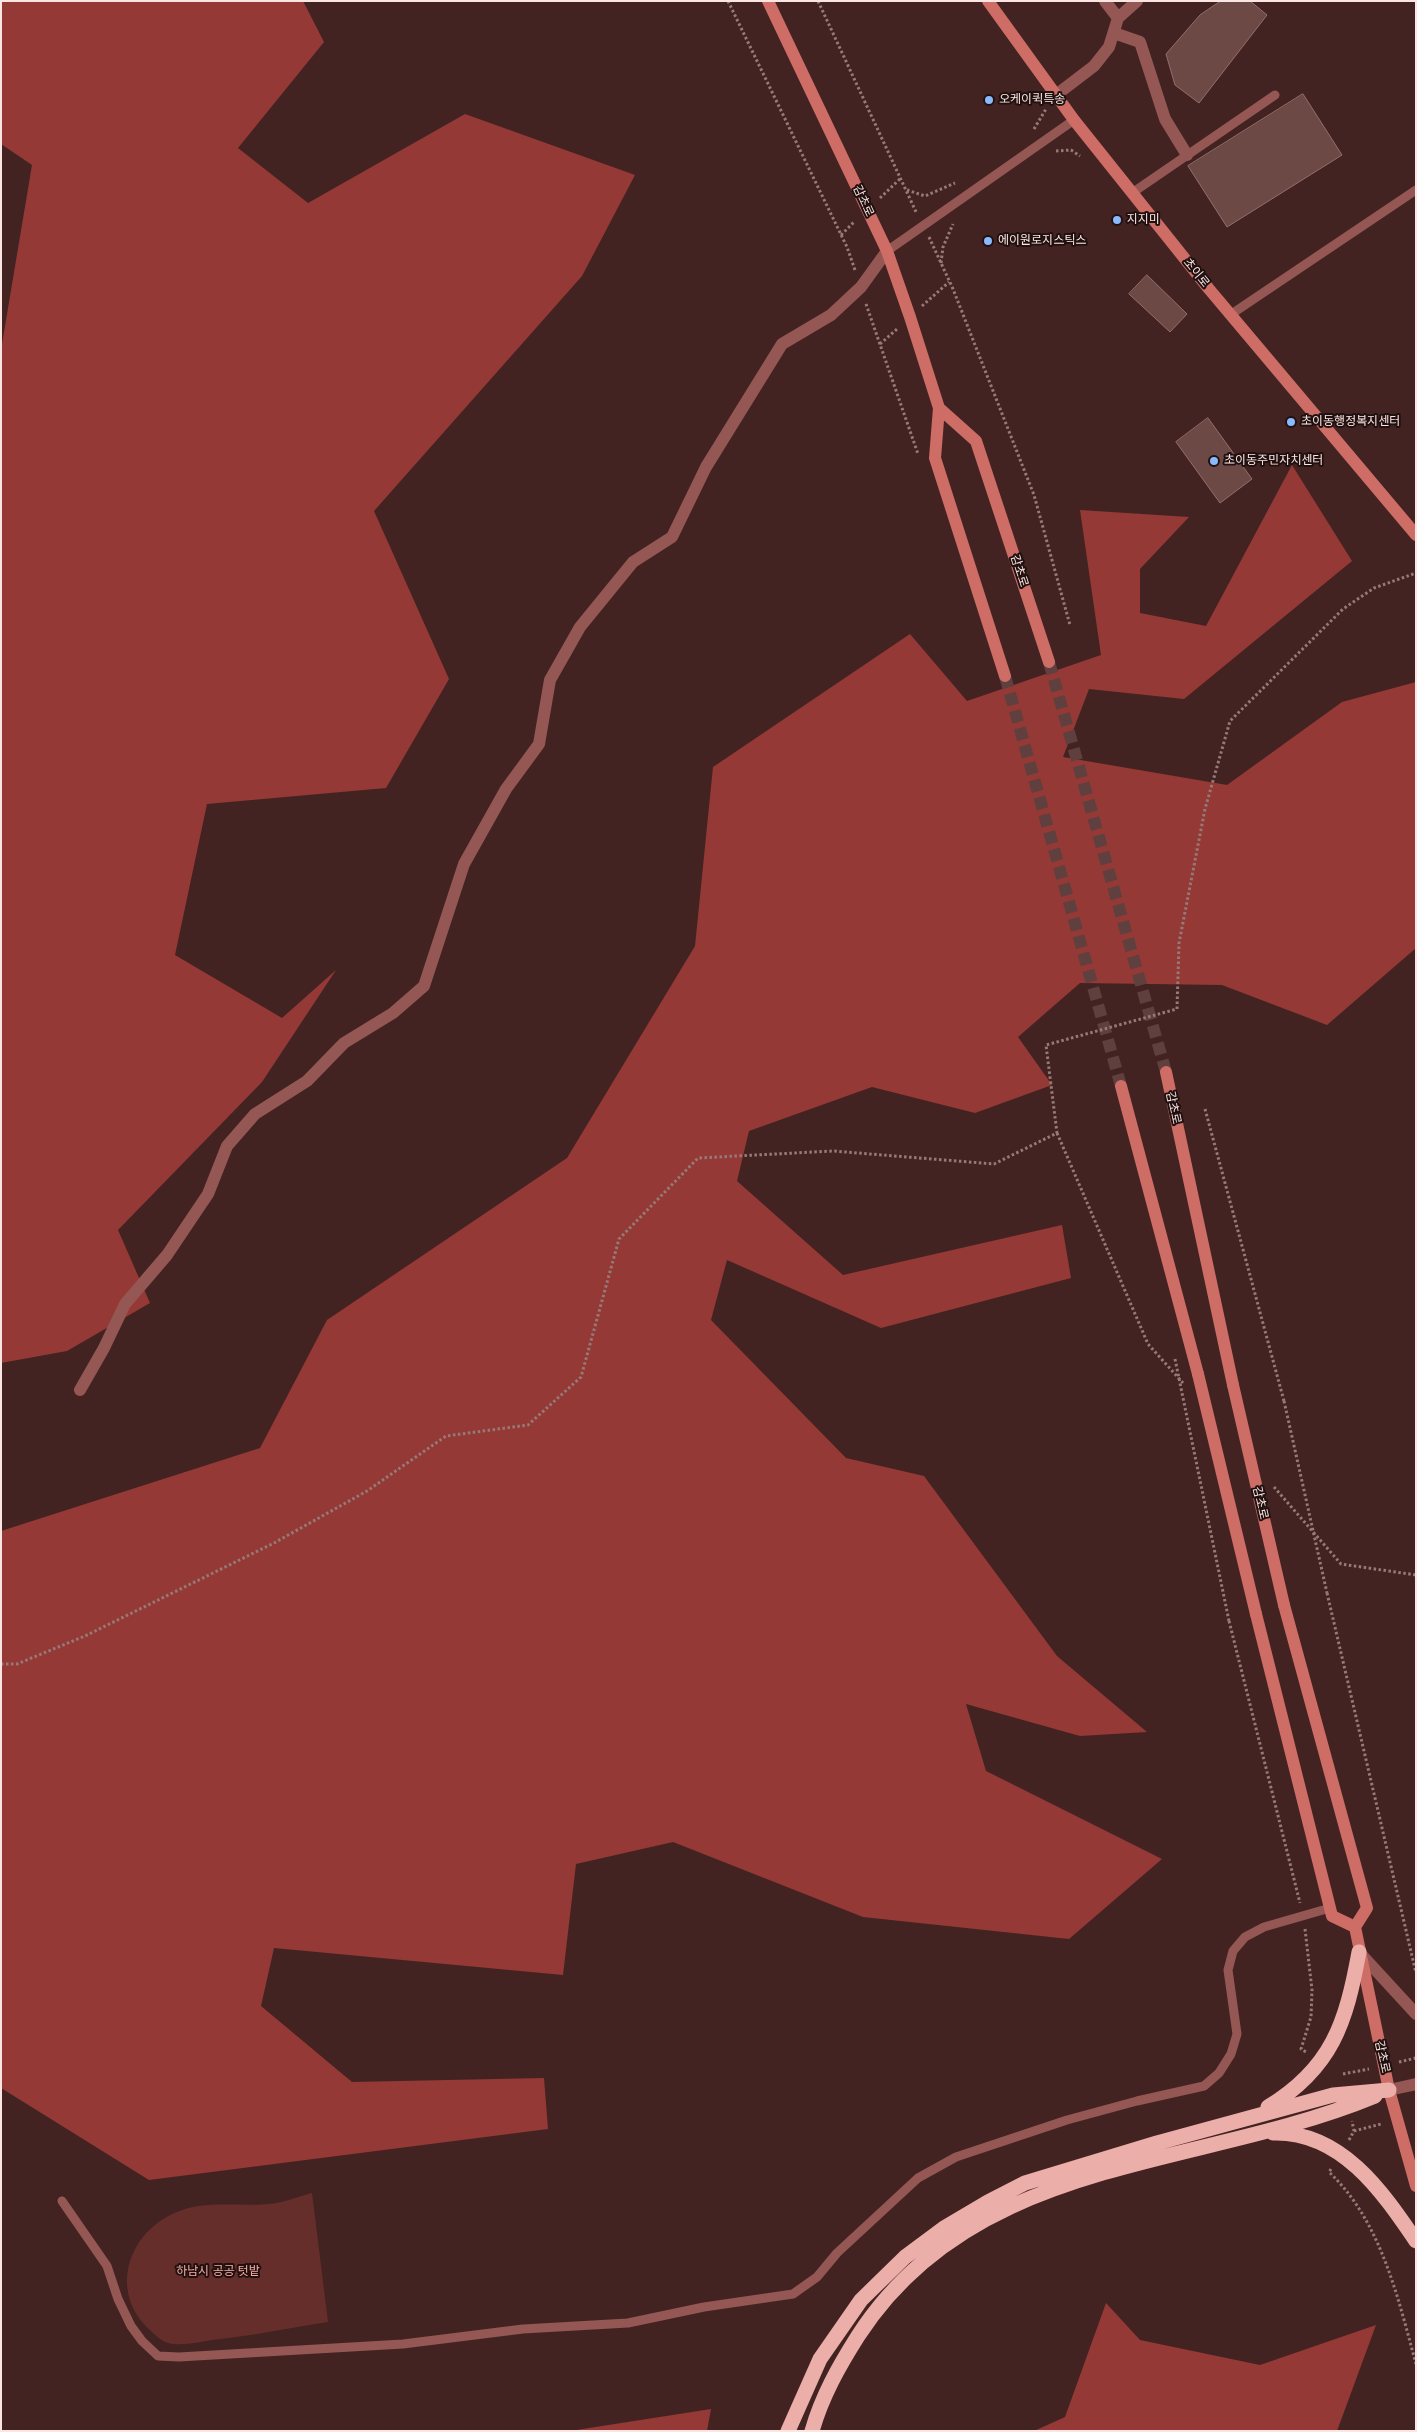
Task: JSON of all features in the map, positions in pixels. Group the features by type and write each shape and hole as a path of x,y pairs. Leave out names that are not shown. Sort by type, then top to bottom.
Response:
{"highway":[{"path":"1252,2116 1289,2094 1310,2076 1328,2052 1352,1990 1359,1952"},
{"path":"788,2431 820,2359 861,2300 905,2257 944,2228 1025,2183 1074,2166 1252,2116 1333,2096 1389,2090"},
{"path":"812,2431 820,2405 841,2363 869,2318 898,2284 931,2254 963,2231 1009,2206 1068,2183 1332,2113 1389,2090"},
{"path":"1254,2134 1283,2133 1312,2139 1340,2153 1384,2195 1416,2241"}],"main road":[{"name":"감초로","path":"768,1 886,251 939,408 934,458 1005,676"},
{"name":"초이로","path":"988,1 1052,99 1074,120 1230,315 1416,535"},
{"name":"감초로","path":"939,408 976,441 1049,662"},
{"name":"감초로","path":"1166,1072 1233,1385 1284,1606 1368,1908 1354,1927 1389,2090 1416,2186"},
{"path":"1121,1086 1198,1374 1332,1916 1354,1927"}],"street":[{"path":"1105,1 1118,18"},
{"path":"1052,99 1094,66 1109,47 1118,18 1137,1"},
{"path":"1114,33 1140,42 1165,119 1187,155"},
{"path":"80,1390 104,1348 125,1304 167,1255 208,1194 227,1146 232,1140 255,1114 307,1081 344,1043 393,1013 424,986 464,864 506,789 539,744 550,680 580,627 633,562 672,537 706,467 782,344 831,315 861,287 886,251"},
{"path":"1359,1952 1416,2014"},
{"path":"1389,2090 1416,2084"}],"lane":[{"path":"1132,193 1275,95"},
{"path":"886,251 1074,120"},
{"path":"1230,315 1416,190"},
{"path":"62,2201 107,2266 118,2299 131,2326 142,2341 158,2356 179,2357 403,2344 523,2329 628,2323 704,2306 793,2294 817,2276 837,2253 918,2178 956,2157 1076,2118 1137,2101 1204,2086 1219,2073 1231,2054 1237,2034 1228,1970 1233,1951 1245,1937 1264,1927 1330,1908"}],"path":[{"path":"728,1 847,247 919,455"},
{"path":"818,1 941,263 1034,496 1070,625"},
{"path":"1027,134 1035,129 1052,99"},
{"path":"1054,152 1071,150 1084,158"},
{"path":"906,189 925,196 962,178"},
{"path":"941,263 943,247 955,219"},
{"path":"1,1664 17,1664 85,1636 274,1543 367,1491 446,1436 528,1425 581,1378 619,1239 698,1158 834,1151 994,1164 1057,1133 1046,1045 1177,1009 1179,942 1206,809 1230,721 1342,609 1374,588 1416,573"},
{"path":"1205,1109 1284,1401 1416,1973"},
{"path":"1175,1359 1229,1621 1303,1916 1312,1990 1311,2017"},
{"path":"1398,2298 1416,2364"}],"green space":[{"name":"하남시 공공 텃밭","path":"312,2193 328,2322 193,2343 171,2344 161,2340 138,2316 130,2299 127,2282 129,2265 135,2248 160,2221 188,2208 210,2205 257,2205 284,2201"}],"shaded area":[{"path":"1,1 303,1 324,42 238,148 308,203 465,114 635,175 582,276 374,511 449,679 386,788 207,804 175,955 282,1018 336,970 262,1082 118,1230 150,1303 67,1351 1,1363 1,350 32,165 1,144"},
{"path":"1292,465 1352,561 1184,699 1089,689 1063,757 1227,785 1342,702 1416,682 1416,948 1327,1025 1222,985 1080,983 1018,1037 1052,1085 975,1113 872,1087 749,1131 737,1181 843,1275 1062,1225 1071,1278 881,1328 727,1260 711,1320 846,1458 924,1476 1057,1656 1147,1732 1080,1736 966,1704 986,1771 1162,1859 1069,1939 863,1917 673,1842 576,1864 563,1975 274,1948 261,2006 352,2082 544,2078 548,2129 149,2180 1,2088 1,1531 260,1448 327,1320 567,1158 695,946 713,767 910,634 967,701 1101,655 1080,510 1189,517 1140,569 1140,613 1206,626"},
{"path":"1106,2303 1140,2340 1260,2365 1376,2325 1337,2431 1034,2431 1065,2417"},
{"path":"711,2409 707,2431 570,2431"}],"building":[{"path":"1221,1 1250,1 1267,15 1199,103 1175,85 1166,54 1200,15"},
{"path":"1303,94 1342,155 1227,227 1188,166"},
{"path":"1147,275 1187,314 1170,332 1129,294"},
{"name":"초이동주민자치센터","path":"1208,418 1252,479 1220,503 1176,442"}],"tunnel":[{"path":"1049,662 1166,1072"},
{"path":"1005,676 1121,1086"}],"place":[{"name":"오케이퀵특송","path":"989,100"},
{"name":"지지미","path":"1117,220"},
{"name":"에이원로지스틱스","path":"988,241"},
{"name":"초이동행정복지센터","path":"1291,422"},
{"name":"초이동주민자치센터","path":"1214,461"}]}
